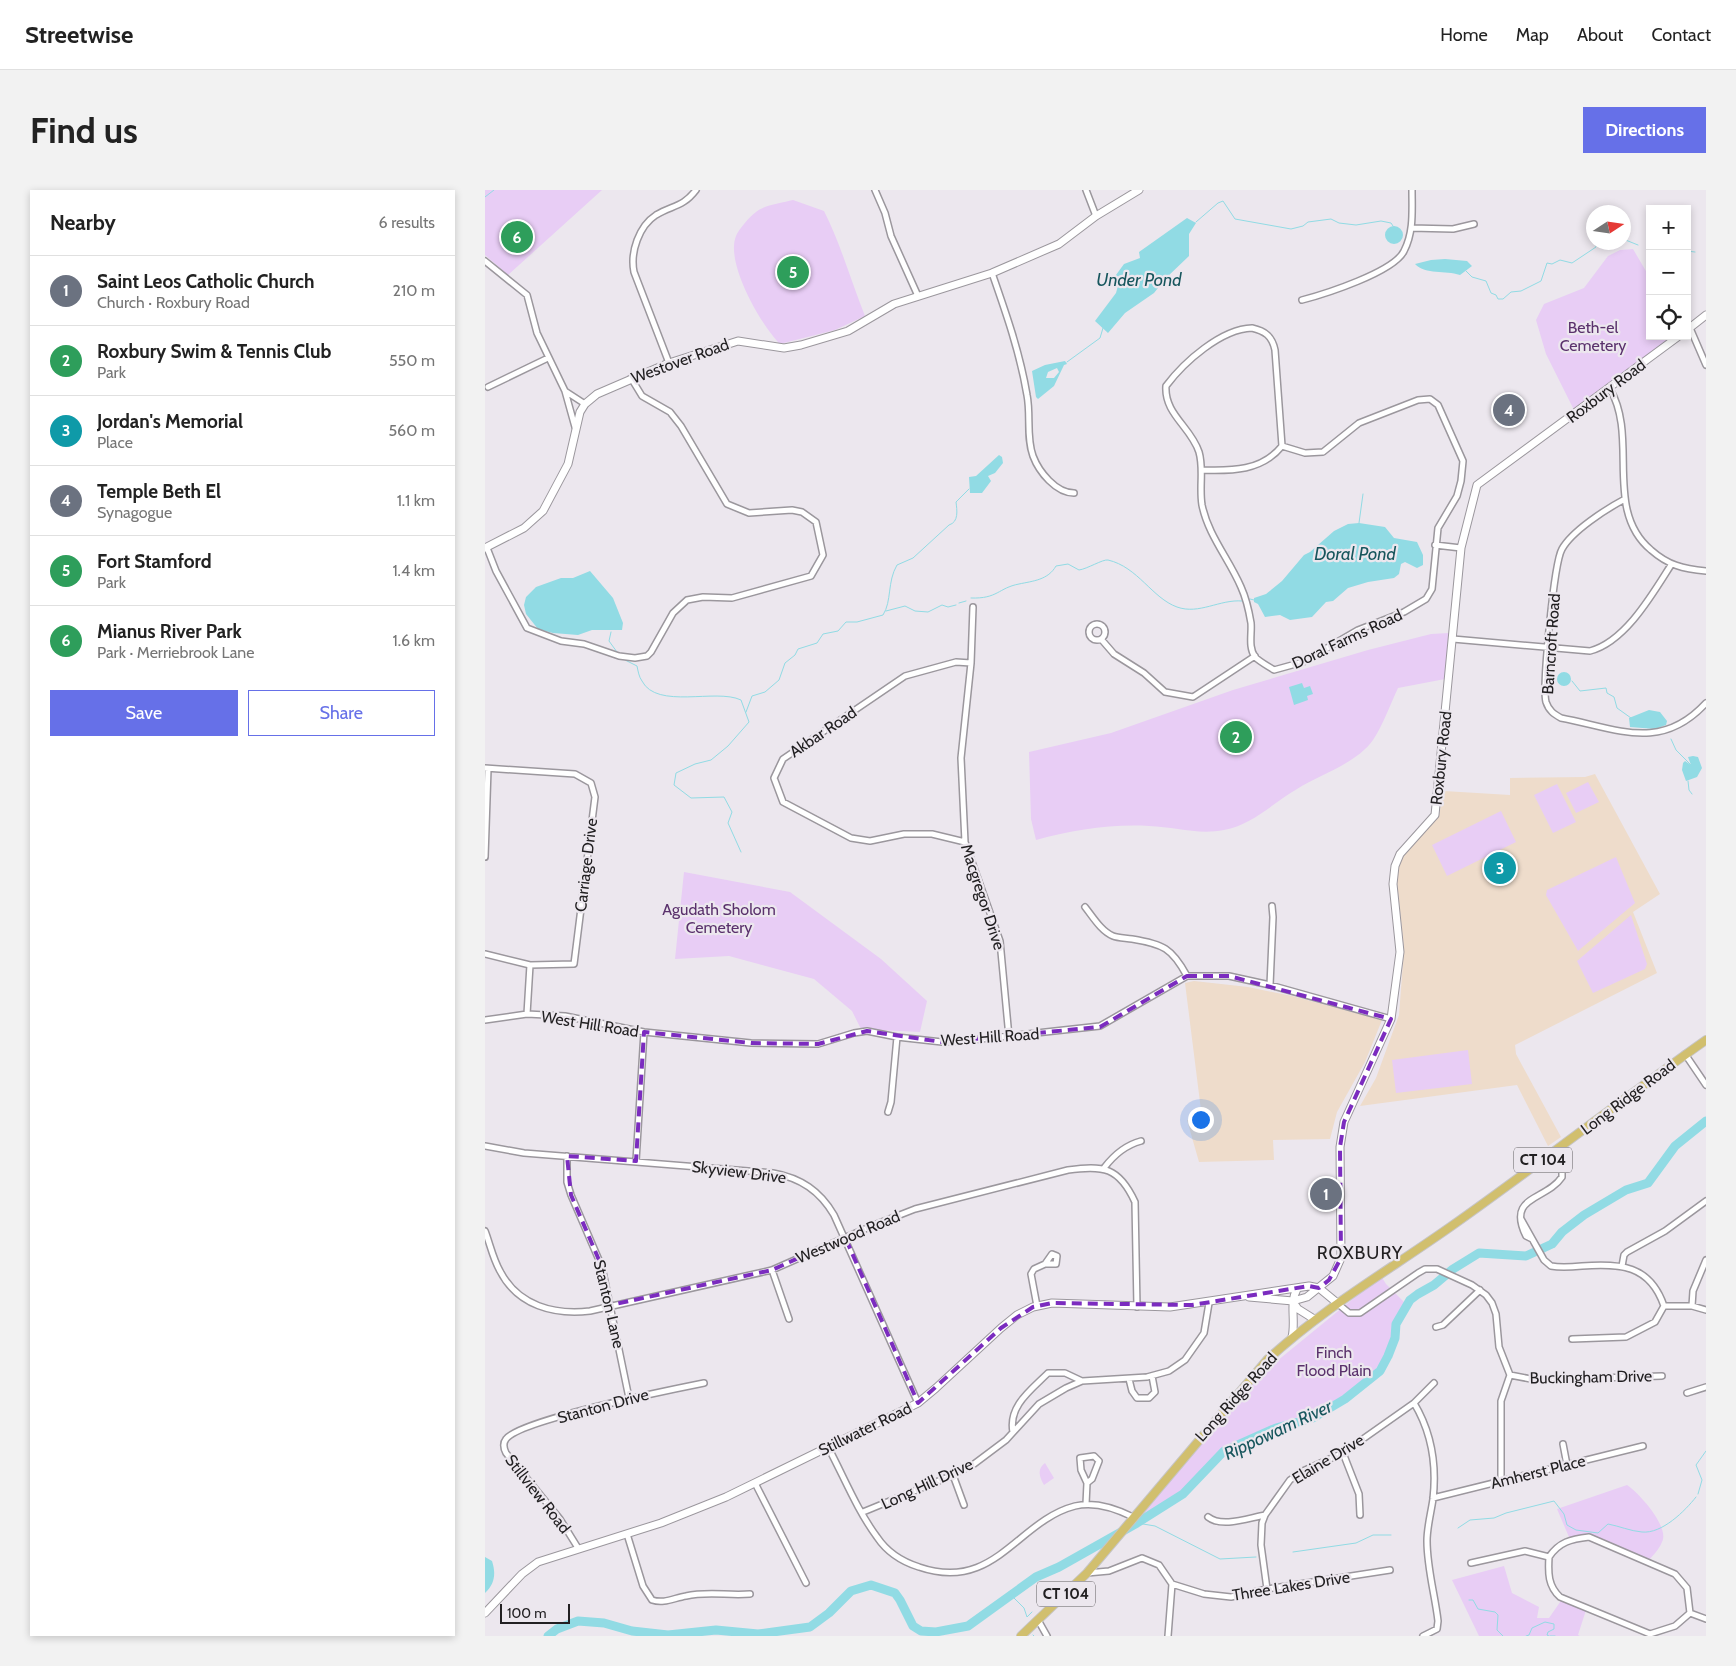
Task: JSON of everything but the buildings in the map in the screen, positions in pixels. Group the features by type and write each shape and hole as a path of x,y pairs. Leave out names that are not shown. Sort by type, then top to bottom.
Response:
{"main road":[{"name":"Long Ridge Road","path":"1021,1636 1087,1573 1267,1360 1292,1337 1337,1302 1451,1226 1552,1154 1706,1040"}],"street":[{"path":"669,363 634,272 633,257 637,238 650,221 655,216 683,204 696,190"},
{"path":"875,190 885,212 891,236 918,296"},
{"path":"1086,190 1096,216"},
{"name":"Westover Road","path":"585,404 597,394 631,378 738,340 773,347 801,346 848,331 894,304 992,273 1059,244 1096,216 1139,190"},
{"path":"1302,300 1381,272 1403,253 1411,228 1411,190"},
{"path":"1411,228 1453,229 1473,224"},
{"path":"485,262 527,295 537,334 565,391 575,427"},
{"path":"992,273 1019,354 1029,402 1030,442 1033,456 1041,471 1053,484 1065,493 1074,493"},
{"path":"1691,327 1706,315"},
{"path":"1101,638 1114,654 1144,673 1165,692 1193,697 1255,656 1251,646 1251,624 1245,594 1231,563 1209,529 1202,504 1202,470 1196,446 1167,402 1166,386 1184,365 1205,347 1244,329 1252,328 1262,331 1271,338 1274,344 1282,446 1269,460 1235,471 1202,470"},
{"path":"1691,333 1706,365"},
{"name":"Roxbury Road","path":"1319,1288 1333,1276 1341,1258 1340,1147 1345,1122 1391,1020 1400,952 1393,874 1400,854 1435,815 1461,548 1477,485 1674,340"},
{"path":"488,387 548,358"},
{"path":"565,391 585,404 575,427 568,464 543,511 524,528 486,548 496,571 527,628 561,641 584,644 627,658 647,656 673,612 687,600 703,597 732,598 811,576 823,555 815,522 802,512 791,510 749,514 729,506 681,426 670,412 642,396 631,378"},
{"path":"1609,389 1617,401 1623,429 1625,499 1637,535 1647,546 1671,565 1687,570 1706,570"},
{"name":"Doral Farms Road","path":"1255,656 1274,670 1303,662 1358,630 1404,612 1426,599 1432,590 1438,528 1443,515 1457,496 1461,481 1463,461 1439,405 1430,399 1418,400 1359,423 1329,450 1319,454 1305,453 1282,446"},
{"name":"Barncroft Road","path":"1625,499 1579,531 1561,551 1548,646 1544,692 1552,712 1561,718 1644,735 1659,733 1676,726 1696,714 1706,702"},
{"path":"1435,545 1461,548"},
{"path":"1453,639 1589,651 1601,648 1615,638 1651,597 1671,565"},
{"name":"Macgregor Drive","path":"973,607 971,664 961,758 965,842 1000,941 1009,1037"},
{"name":"Akbar Road","path":"965,842 924,833 904,834 870,841 851,838 783,802 774,778 783,759 905,676 956,662 971,664"},
{"path":"485,857 487,768"},
{"name":"Carriage Drive","path":"487,768 575,774 591,783 595,797 574,964 530,965"},
{"path":"1270,985 1272,906"},
{"path":"1085,907 1099,925 1112,936 1156,943 1170,950 1178,959 1187,976"},
{"path":"485,954 530,965 527,1014"},
{"name":"West Hill Road","path":"485,1020 527,1014 586,1019 644,1032 751,1043 818,1044 867,1031 897,1037 942,1042 1009,1037 1100,1026 1187,976 1229,976 1270,985 1391,1020"},
{"path":"636,1161 644,1032"},
{"path":"888,1112 891,1102 897,1037"},
{"path":"1685,1054 1706,1085"},
{"path":"1137,1306 1135,1202 1123,1182 1104,1168 1110,1159 1132,1144 1141,1141"},
{"name":"Skyview Drive","path":"485,1146 502,1151 636,1161 787,1176 802,1181 820,1196 829,1207 845,1237 918,1403"},
{"path":"1552,1154 1562,1167 1562,1176 1553,1186 1524,1205 1521,1219 1526,1236 1533,1240 1544,1260 1557,1267 1605,1264 1637,1270 1652,1281 1660,1293 1664,1306 1655,1322 1626,1337 1572,1340"},
{"name":"Stanton Lane","path":"567,1156 567,1182 602,1267 629,1398"},
{"name":"Westwood Road","path":"485,1231 504,1279 526,1300 547,1310 568,1313 590,1311 772,1270 845,1237 915,1209 1068,1170 1091,1166 1104,1168"},
{"path":"1622,1266 1624,1255 1627,1252 1665,1231 1706,1201"},
{"path":"1692,1306 1693,1291 1706,1260"},
{"path":"1037,1306 1031,1274 1034,1269 1045,1264"},
{"name":"Buckingham Drive","path":"1337,1302 1349,1313 1360,1313 1418,1273 1425,1269 1437,1269 1480,1290 1492,1303 1498,1323 1501,1354 1511,1376 1536,1380 1663,1376"},
{"path":"772,1270 789,1319"},
{"name":"Stillwater Road","path":"485,1613 526,1569 545,1558 627,1534 682,1515 756,1485 918,1403 1001,1328 1017,1315 1037,1306 1052,1303 1170,1308 1309,1286 1319,1288"},
{"path":"1293,1301 1307,1296 1319,1288 1337,1302"},
{"path":"1292,1337 1295,1325 1293,1301 1297,1289"},
{"path":"1436,1327 1443,1324 1480,1290"},
{"name":"Stillwater Road","path":"1249,1297 1293,1301"},
{"path":"1293,1301 1298,1309 1314,1319"},
{"name":"Long Hill Drive","path":"863,1512 953,1475 994,1450 1039,1404 1081,1381 1129,1379 1152,1376 1169,1371 1185,1360 1204,1333 1209,1303"},
{"path":"1664,1306 1692,1306 1706,1310"},
{"name":"Long Hill Drive","path":"1013,1432 1011,1419 1017,1404 1048,1373 1065,1373 1081,1381"},
{"path":"1129,1379 1137,1398 1149,1398 1155,1392 1152,1376"},
{"path":"1501,1481 1501,1401 1511,1376"},
{"name":"Stanton Drive","path":"506,1439 517,1431 566,1415 629,1398 704,1382"},
{"name":"Elaine Drive","path":"1267,1589 1261,1545 1265,1515 1291,1480 1309,1468 1343,1453 1413,1403 1434,1383"},
{"path":"1687,1393 1706,1387"},
{"path":"1413,1403 1423,1419 1432,1441 1433,1498 1427,1540 1438,1621 1437,1629 1423,1636"},
{"name":"Stillview Road","path":"506,1439 503,1447 505,1454 560,1519 578,1548"},
{"path":"1563,1444 1567,1465"},
{"name":"Amherst Place","path":"1433,1498 1643,1446"},
{"path":"828,1447 877,1538 892,1553 910,1564 927,1570 957,1572 971,1570 995,1560 1063,1510 1086,1504 1107,1506 1133,1517"},
{"path":"1343,1453 1359,1494 1360,1515"},
{"path":"1086,1504 1087,1482 1081,1470 1080,1458 1094,1456 1099,1461 1099,1465 1087,1482"},
{"path":"953,1475 964,1505"},
{"path":"756,1485 806,1583"},
{"path":"1208,1517 1214,1522 1224,1522 1265,1515"},
{"path":"627,1534 643,1586 652,1600 666,1602 706,1593 734,1596 750,1594"},
{"path":"1589,1537 1675,1574 1687,1588 1690,1613 1675,1626 1650,1635 1560,1597 1554,1592 1549,1582 1549,1557 1560,1544 1574,1538 1589,1537"},
{"path":"1471,1562 1525,1551 1549,1557"},
{"path":"1087,1573 1109,1571 1142,1558 1159,1565 1172,1584 1168,1636"},
{"name":"Three Lakes Drive","path":"1172,1584 1204,1594 1231,1597 1267,1589 1390,1570"},
{"path":"1690,1613 1706,1619"},
{"path":"1038,1620 1047,1636"}],"highlighted area":[{"path":"1187,976 1229,976 1391,1019 1344,1122 1340,1147 1341,1258 1329,1280 1319,1288 1309,1286 1192,1305 1052,1303 1033,1307 1001,1328 918,1403 845,1237 772,1270 611,1305 602,1267 571,1195 567,1156 636,1161 644,1032 751,1043 818,1044 867,1031 942,1042 1100,1027"}],"shaded area":[{"path":"1595,774 1660,894 1633,912 1657,973 1515,1045 1516,1054 1561,1137 1548,1146 1517,1085 1360,1106 1376,1078 1399,1015 1404,949 1396,873 1404,854 1439,815 1444,791 1510,795 1510,778 1585,777"},
{"path":"1194,981 1248,987 1292,996 1382,1020 1365,1062 1337,1112 1330,1139 1273,1140 1274,1160 1199,1162 1187,1120 1202,1118 1185,983"}],"green space":[{"path":"485,190 602,190 508,275 485,255"},
{"path":"793,200 824,211 841,250 865,316 835,330 780,344 764,323 747,293 740,277 734,248 737,233 754,214 768,206"},
{"name":"Beth-el Cemetery","path":"1633,249 1646,271 1646,340 1667,340 1574,410 1546,354 1536,320 1544,304 1584,288 1608,256 1620,250"},
{"path":"1449,633 1445,679 1398,688 1380,728 1366,748 1348,762 1297,789 1253,819 1224,830 1205,832 1149,826 1106,827 1064,833 1036,840 1031,819 1029,752 1111,733 1233,690 1368,650 1431,634"},
{"path":"1588,782 1599,802 1576,813 1566,793"},
{"path":"1557,784 1576,822 1553,833 1534,795"},
{"path":"1501,811 1516,842 1447,876 1432,845"},
{"path":"1616,857 1635,903 1578,951 1546,895 1547,890"},
{"name":"Agudath Sholom Cemetery","path":"684,872 790,892 881,959 927,1001 920,1032 861,1029 852,1011 814,979 729,956 675,959"},
{"path":"1631,915 1647,964 1645,969 1593,993 1577,961"},
{"path":"1468,1050 1472,1084 1396,1093 1392,1060"},
{"name":"Finch Flood Plain","path":"1381,1276 1386,1284 1407,1305 1392,1348 1358,1392 1229,1446 1196,1484 1148,1520 1138,1520 1255,1379"},
{"path":"1045,1463 1054,1478 1044,1485 1040,1473"},
{"path":"1627,1485 1639,1495 1658,1519 1662,1528 1662,1542 1646,1564 1587,1540 1572,1544 1557,1509"},
{"path":"1504,1566 1512,1593 1539,1607 1537,1618 1549,1618 1565,1595 1569,1599 1587,1607 1578,1635 1580,1636 1479,1636 1452,1580"}],"water":[{"name":"Under Pond","path":"1187,218 1196,223 1189,234 1189,256 1166,278 1154,293 1125,313 1108,333 1095,321 1116,293 1119,282 1116,275 1124,264 1140,258 1139,252"},
{"path":"1394,226 1400,229 1403,235 1400,241 1394,244 1388,241 1385,235 1388,229"},
{"path":"1431,260 1467,261 1472,266 1460,275 1425,270 1415,264"},
{"path":"1065,361 1067,364 1064,365 1054,386 1038,399 1036,397 1032,371 1045,365","holes":["1057,368 1059,372 1054,378 1046,378 1048,372"]},
{"path":"999,455 1002,457 1003,463 995,473 988,476 991,481 982,493 970,493 969,477 976,476"},
{"name":"Doral Pond","path":"1359,523 1385,527 1394,538 1417,542 1423,555 1423,565 1417,568 1405,562 1401,564 1399,574 1394,578 1368,582 1348,588 1333,601 1326,602 1312,617 1290,620 1280,615 1265,617 1258,604 1254,602 1254,598 1266,594 1282,581 1304,555 1334,531 1348,524"},
{"path":"590,571 613,598 623,623 622,630 592,630 578,635 553,633 538,629 526,614 524,605 526,597 536,587 561,578 573,578"},
{"path":"1561,672 1567,672 1571,679 1567,686 1561,686 1557,682 1557,676"},
{"path":"1302,683 1304,688 1310,686 1313,694 1307,696 1308,700 1294,705 1289,687"},
{"path":"1649,710 1660,712 1667,721 1666,725 1655,729 1630,727 1629,718"},
{"path":"1688,757 1698,757 1702,768 1697,777 1686,781 1682,770 1683,763 1685,761 1691,765"},
{"path":"485,1557 492,1561 494,1574 493,1582 485,1593"}],"waterway":[{"path":"485,197 494,190"},
{"path":"1196,222 1223,201 1235,219 1291,229 1303,226 1308,222 1331,219 1339,223 1356,225 1381,221 1391,223 1393,226"},
{"path":"1631,242 1638,245"},
{"path":"1466,271 1472,277 1486,281 1491,293 1496,295 1498,299 1503,299 1511,292 1521,291 1541,281 1547,263 1552,264 1560,260 1572,263 1592,250"},
{"path":"1691,252 1695,252"},
{"path":"1067,362 1100,338 1103,328"},
{"path":"746,712 752,696 765,692 779,680 785,663 795,655 798,649 817,643 823,634 838,631 846,622 857,622 883,615 888,604 892,578 897,565 913,558 956,519 956,502 969,489"},
{"path":"1359,523 1363,494"},
{"path":"971,598 987,597 1006,588 1040,579 1053,571 1056,566 1068,564 1079,570 1108,560 1128,569 1160,597 1177,607 1193,609 1226,602 1242,601"},
{"path":"1250,599 1254,600"},
{"path":"959,603 966,601"},
{"path":"886,611 905,606 915,611 928,612 942,605 948,607 956,605"},
{"path":"611,632 609,641 617,652"},
{"path":"625,660 637,666 642,681 650,690 660,695 673,697 717,696 741,700 749,722 728,746 711,760 695,764 676,773 674,785 691,798 724,797 732,812 728,823 741,852"},
{"path":"1572,681 1580,691 1606,688 1607,693 1614,697 1617,708 1631,718"},
{"path":"1671,739 1676,750 1691,765"},
{"path":"1688,781 1689,790 1692,794"},
{"name":"Rippowam River","path":"548,1636 557,1629 578,1621 604,1623 632,1631 668,1635 716,1630 758,1634 810,1627 829,1613 851,1591 871,1585 895,1593 913,1626 921,1631 936,1632 968,1626 1036,1577 1059,1567 1137,1523 1183,1494 1224,1451 1276,1428 1313,1418 1345,1399 1380,1371 1395,1338 1396,1324 1410,1300 1479,1253 1526,1256 1552,1244 1562,1232 1584,1215 1626,1190 1648,1183 1675,1146 1706,1121"},
{"path":"1698,1494 1702,1480 1696,1465 1706,1451"},
{"path":"1458,1528 1470,1520 1494,1518 1506,1513 1554,1501 1564,1514 1567,1525 1576,1530 1598,1533 1608,1524 1650,1532 1672,1520 1686,1509 1696,1497"},
{"path":"1137,1523 1155,1526 1220,1559 1256,1557"},
{"path":"1293,1552 1356,1543 1373,1535 1391,1535"},
{"path":"1011,1595 1024,1608 1027,1617 1032,1612"},
{"path":"1469,1600 1473,1600 1478,1609 1495,1612 1498,1615 1497,1630 1503,1636"},
{"path":"1526,1636 1529,1635 1532,1628 1545,1622 1554,1624 1554,1629 1548,1632 1547,1635 1549,1636"},
{"path":"1550,1636 1555,1636"}],"place":[{"name":"Mianus River Park","path":"517,237"},
{"name":"Fort Stamford","path":"793,272"},
{"name":"Temple Beth El","path":"1509,410"},
{"name":"Roxbury Swim & Tennis Club","path":"1236,737"},
{"name":"Jordan's Memorial","path":"1500,868"},
{"name":"Saint Leos Catholic Church","path":"1326,1194"}],"district":[{"name":"ROXBURY","path":"1360,1253"}]}
